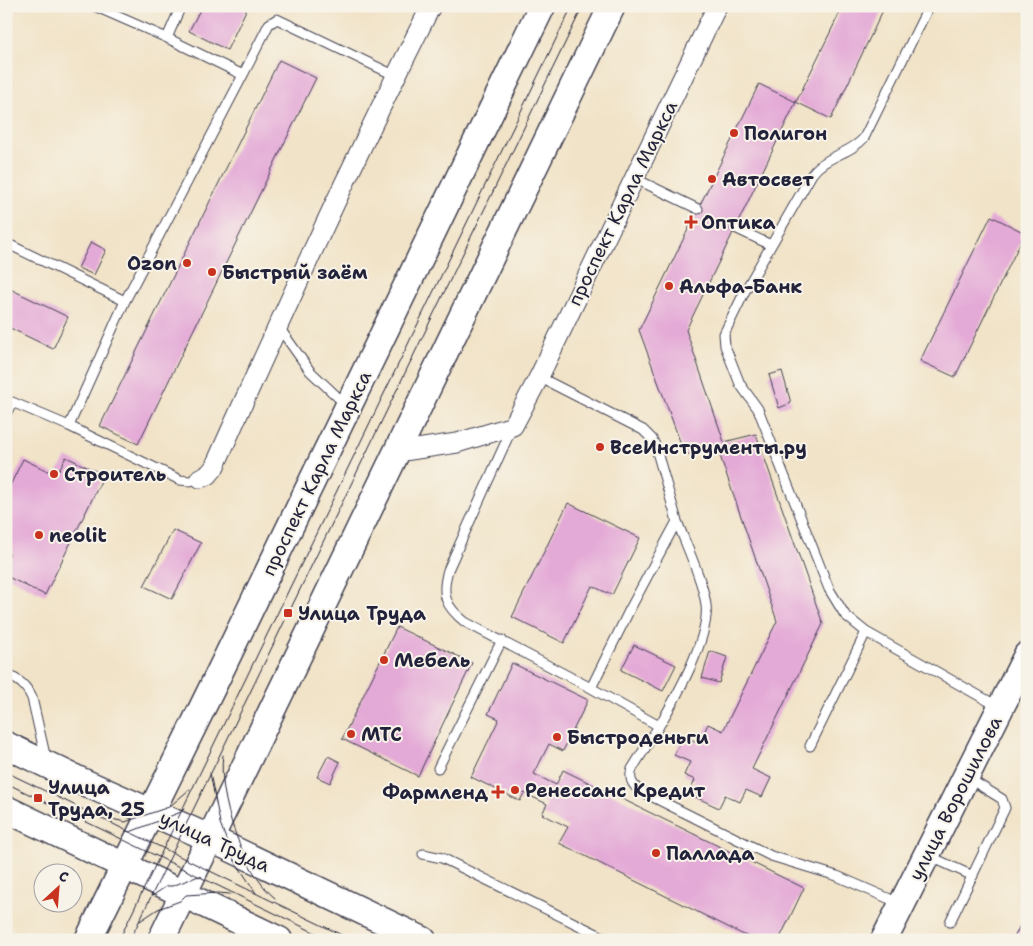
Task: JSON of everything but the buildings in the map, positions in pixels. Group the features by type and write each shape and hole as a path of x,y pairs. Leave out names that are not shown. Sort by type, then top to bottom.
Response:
{"main road":[{"name":"проспект Карла Маркса","path":"88,940 542,6"},
{"path":"161,940 612,6"},
{"name":"улица Ворошилова","path":"884,940 1027,655"},
{"name":"улица Труда","path":"6,744 422,940"},
{"path":"6,810 279,940"}],"street":[{"path":"200,478 208,475 214,468 278,326 431,6"},
{"name":"проспект Карла Маркса","path":"513,426 539,377 717,6"},
{"path":"397,452 457,443 513,426"}],"lane":[{"path":"94,6 167,38 243,75"},
{"path":"167,38 181,6"},
{"path":"929,6 864,138 855,146 817,168 771,245 726,328 724,340 740,384 758,409 829,589 845,615 866,632 1000,708"},
{"path":"69,426 125,301 269,24 277,19 396,76"},
{"path":"634,178 698,209"},
{"path":"735,228 771,245"},
{"path":"6,243 125,301"},
{"path":"278,326 310,370 348,406"},
{"path":"539,377 648,434 654,445 677,521 703,592 706,620 682,688 632,769 630,775 634,786 771,856 837,876 902,905"},
{"path":"6,414 9,401 69,426 180,480 190,481 200,478"},
{"path":"513,426 448,570 444,585 446,600 453,613 465,622 502,640 659,726"},
{"path":"591,688 677,521"},
{"path":"810,746 866,632"},
{"path":"438,768 502,640"},
{"path":"6,674 23,684 32,698 48,765"},
{"path":"950,922 1005,808 1002,799 966,777"},
{"path":"423,854 442,858 609,940"},
{"path":"926,855 973,876"}],"tram line":[{"path":"119,940 572,6"},
{"path":"130,940 583,6"},
{"path":"223,755 224,790 235,832 253,871 263,886 275,898"},
{"path":"6,772 352,940"},
{"path":"210,773 220,823 233,858 256,893"},
{"path":"6,783 330,940"},
{"path":"112,819 125,822 169,807 190,789"},
{"path":"126,831 130,832 181,812 184,809"},
{"path":"152,896 167,886 199,876 202,877"},
{"path":"140,921 158,909 180,901 186,895 230,894"}],"place":[{"name":"Полигон","path":"734,133"},
{"name":"Автосвет","path":"712,179"},
{"name":"Оптика","path":"691,222"},
{"name":"Ozon","path":"187,263"},
{"name":"Быстрый заём","path":"212,272"},
{"name":"Альфа-Банк","path":"669,286"},
{"name":"ВсеИнструменты.ру","path":"600,447"},
{"name":"Строитель","path":"54,474"},
{"name":"neolit","path":"39,535"},
{"name":"Улица Труда","path":"288,613"},
{"name":"Мебель","path":"384,660"},
{"name":"МТС","path":"351,734"},
{"name":"Быстроденьги","path":"557,737"},
{"name":"Ренессанс Кредит","path":"515,790"},
{"name":"Фармленд","path":"498,792"},
{"name":"Улица Труда, 25","path":"38,798"},
{"name":"Паллада","path":"656,853"}]}
